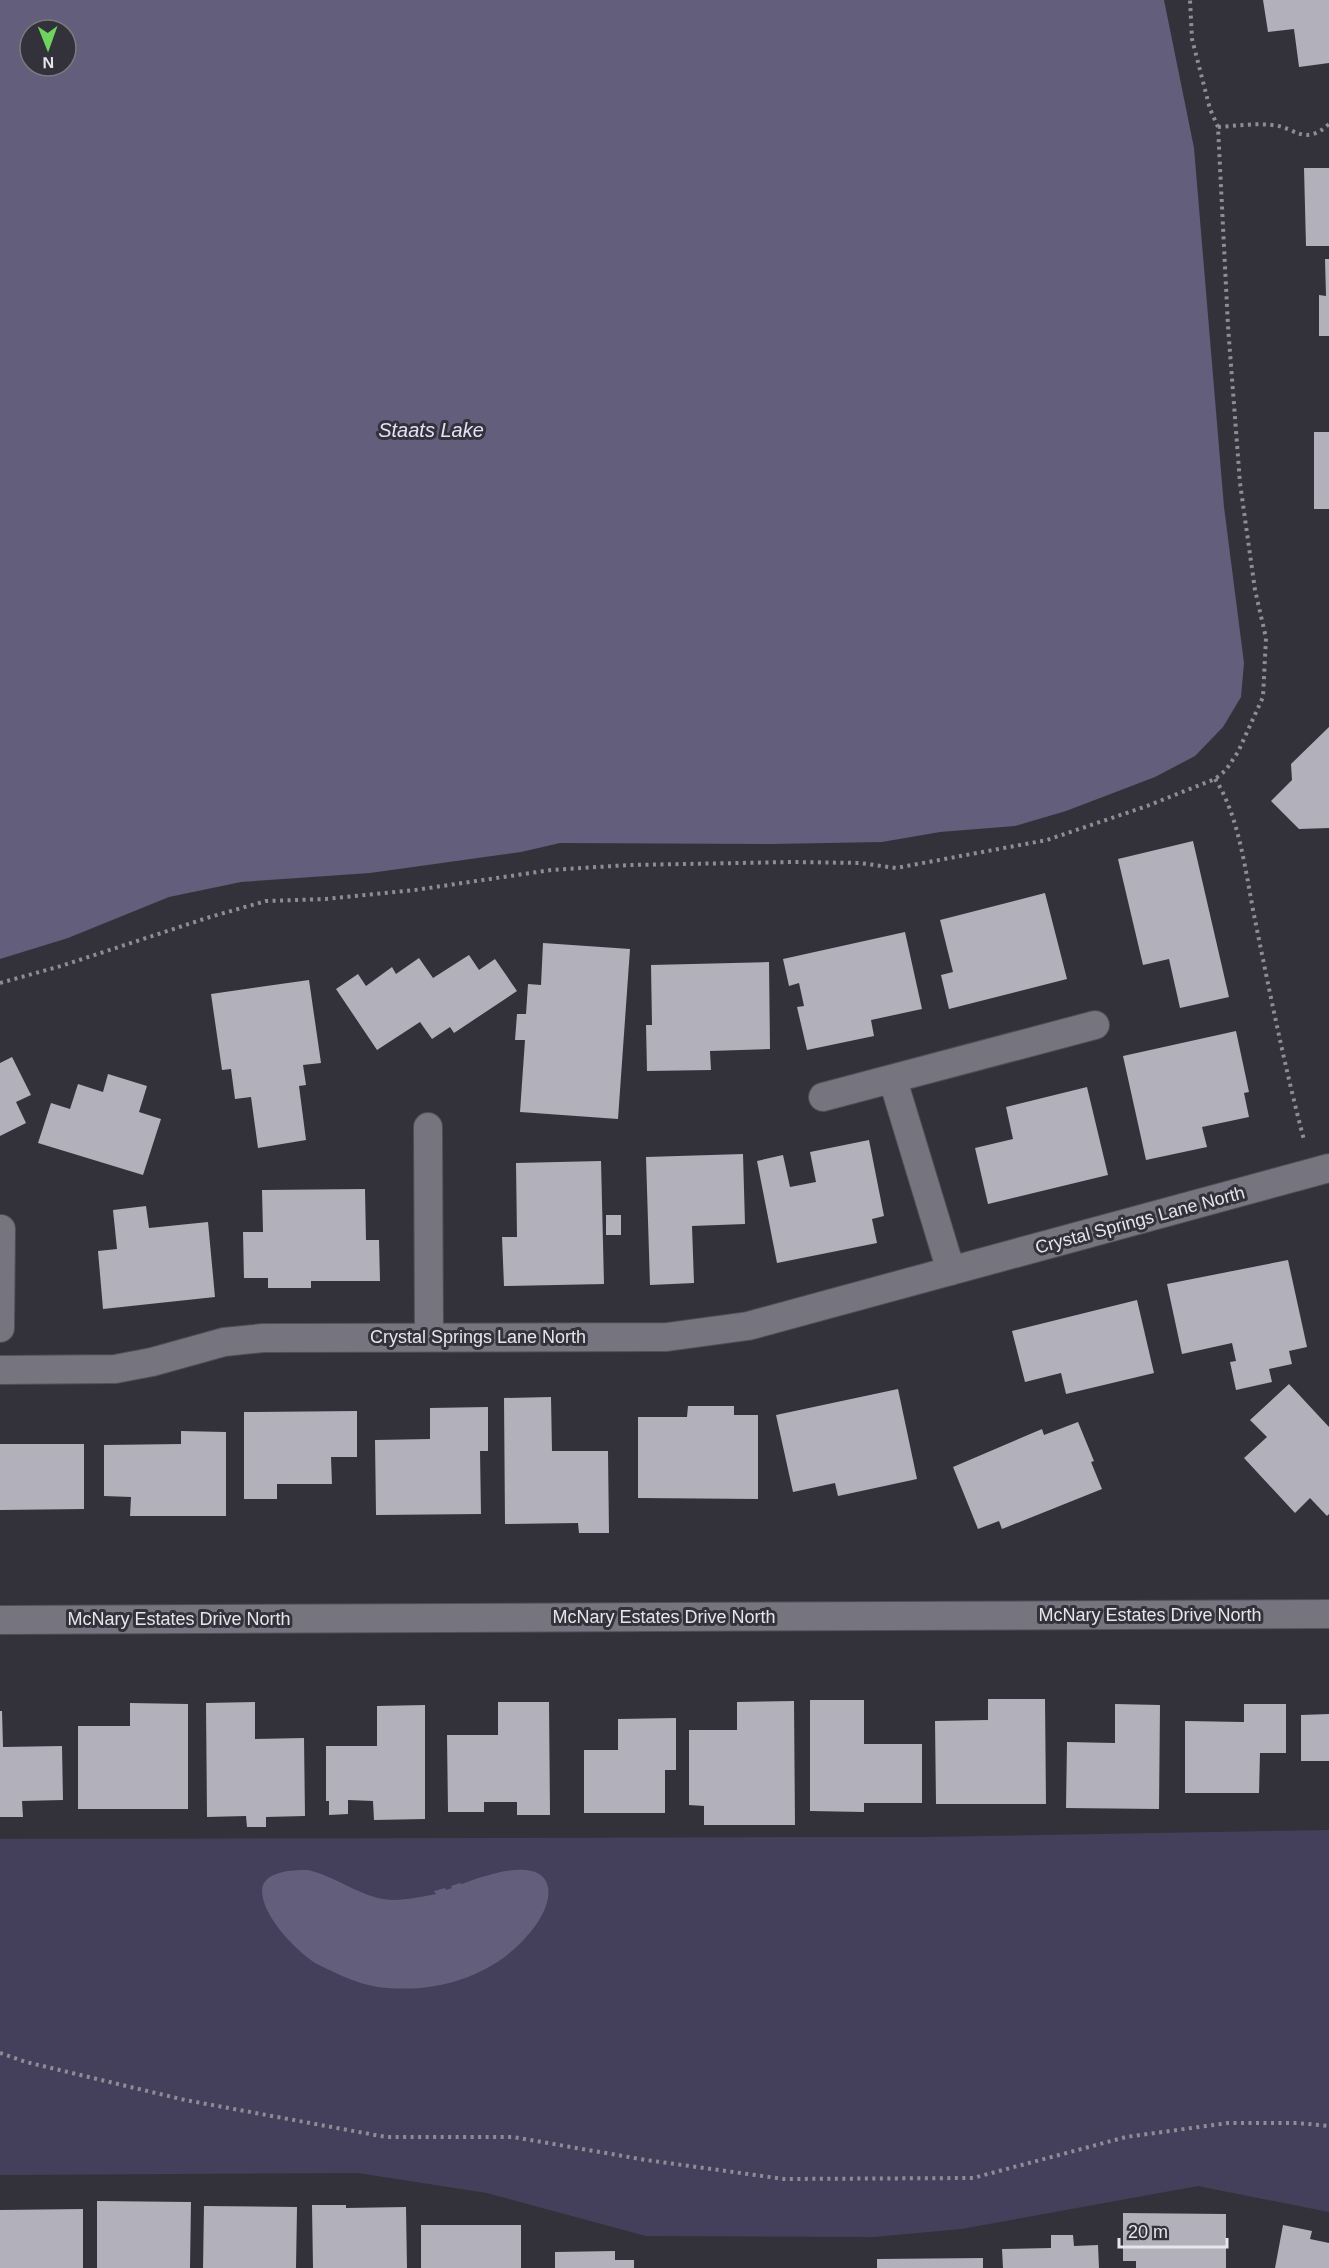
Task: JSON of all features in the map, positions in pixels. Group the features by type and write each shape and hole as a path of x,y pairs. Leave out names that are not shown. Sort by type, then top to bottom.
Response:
{"street":[{"path":"823,1097 1095,1025"},
{"path":"893,1080 951,1271"},
{"path":"428,1127 429,1338"},
{"name":"Crystal Springs Lane North","path":"0,1370 115,1369 152,1362 224,1342 263,1338 667,1337 715,1332 748,1326 1321,1171"},
{"path":"0,1328 1,1229"},
{"name":"McNary Estates Drive North","path":"0,1620 1329,1614"}],"path":[{"path":"0,983 210,917 266,902 326,899 415,890 551,870 629,865 793,862 860,863 896,868 1047,840 1147,806 1215,779 1226,770 1238,752 1263,697 1266,638 1255,590 1240,483 1228,326 1218,127 1210,109 1192,39 1190,0"},
{"path":"1218,127 1274,125 1285,128 1296,135 1314,134 1329,124"},
{"path":"1215,779 1224,794 1239,843 1288,1080 1321,1171"},
{"path":"0,2053 26,2062 185,2100 386,2137 513,2137 646,2160 784,2179 974,2178 1126,2138 1228,2122 1297,2122 1329,2126"}],"shaded area":[{"path":"1329,1830 1329,2212 1198,2186 961,2229 873,2237 646,2236 487,2193 358,2173 0,2175 0,1839 926,1837"}],"water":[{"name":"Staats Lake","path":"0,0 1164,0 1194,148 1224,507 1244,663 1241,697 1223,727 1195,756 1155,777 1066,811 1015,826 940,832 882,842 560,843 521,852 370,873 241,882 169,897 68,938 0,959"},
{"path":"307,1870 317,1872 373,1897 396,1900 436,1894 434,1891 445,1888 446,1890 452,1888 451,1886 495,1873 522,1870 534,1872 543,1877 548,1887 548,1900 535,1926 513,1951 479,1972 440,1985 399,1989 378,1987 340,1975 311,1960 274,1922 264,1901 263,1884 267,1879 279,1873"}],"building":[{"path":"1263,0 1329,0 1329,63 1299,67 1294,29 1268,32"},
{"path":"1304,168 1329,168 1329,246 1306,246"},
{"path":"1325,259 1329,259 1329,336 1319,336 1319,295 1326,296"},
{"path":"1314,432 1329,432 1329,509 1314,509"},
{"path":"1329,727 1329,828 1299,829 1271,801 1292,780 1291,764"},
{"path":"1193,841 1229,997 1180,1008 1169,959 1143,965 1118,859"},
{"path":"1045,893 1067,979 949,1009 941,975 953,972 940,920"},
{"path":"905,932 922,1009 871,1020 874,1036 807,1050 797,1007 804,1006 799,983 789,986 783,959"},
{"path":"543,943 630,949 618,1119 520,1112 525,1040 515,1040 517,1014 526,1014 528,984 541,985"},
{"path":"469,955 479,970 495,959 517,991 454,1033 450,1027 432,1039 420,1022 377,1050 336,989 358,974 366,986 392,967 396,974 419,958 433,978"},
{"path":"769,962 770,1049 710,1051 711,1070 647,1071 646,1025 652,1025 651,965"},
{"path":"309,980 321,1063 303,1065 306,1085 299,1086 306,1140 258,1148 251,1097 235,1099 231,1069 222,1070 211,994"},
{"path":"1236,1031 1249,1092 1244,1093 1249,1117 1202,1127 1207,1147 1146,1160 1123,1056"},
{"path":"12,1057 31,1095 16,1102 26,1123 0,1136 0,1063"},
{"path":"108,1074 147,1086 139,1112 161,1119 143,1175 38,1143 51,1103 70,1109 78,1084 103,1092"},
{"path":"1087,1087 1108,1175 988,1204 975,1148 1013,1139 1006,1107"},
{"path":"869,1140 884,1216 872,1219 877,1243 777,1263 757,1161 783,1155 790,1187 816,1182 810,1152"},
{"path":"743,1154 745,1224 692,1226 694,1283 650,1285 646,1157"},
{"path":"601,1161 604,1284 504,1286 502,1237 517,1237 516,1163"},
{"path":"365,1189 366,1240 379,1240 380,1281 311,1281 311,1288 268,1288 268,1278 244,1278 243,1232 263,1232 262,1190"},
{"path":"146,1206 149,1228 208,1222 215,1297 103,1309 98,1251 117,1249 113,1210"},
{"path":"606,1215 621,1215 621,1235 606,1235"},
{"path":"1288,1260 1307,1347 1289,1351 1292,1364 1269,1369 1272,1382 1236,1390 1230,1362 1236,1361 1232,1343 1182,1354 1167,1284"},
{"path":"1137,1300 1154,1373 1066,1394 1061,1373 1025,1382 1012,1331"},
{"path":"1289,1384 1329,1427 1329,1514 1327,1516 1310,1498 1295,1513 1244,1458 1267,1437 1250,1420"},
{"path":"898,1389 917,1479 838,1496 835,1483 793,1492 776,1415"},
{"path":"551,1397 552,1451 608,1451 609,1533 579,1533 578,1523 505,1524 504,1398"},
{"path":"688,1406 734,1406 734,1415 758,1415 758,1499 638,1498 638,1417 687,1417"},
{"path":"488,1407 488,1451 480,1451 481,1514 376,1515 375,1440 430,1439 430,1408"},
{"path":"357,1411 357,1457 331,1457 332,1484 277,1484 277,1499 244,1499 244,1412"},
{"path":"1078,1422 1094,1461 1091,1462 1102,1489 1002,1529 999,1521 978,1529 953,1467 1042,1429 1044,1435"},
{"path":"181,1431 226,1432 226,1516 130,1516 131,1497 104,1496 104,1445 181,1444"},
{"path":"0,1444 84,1444 84,1509 0,1510"},
{"path":"988,1699 1045,1699 1046,1804 936,1804 935,1721 988,1720"},
{"path":"810,1700 864,1700 864,1744 922,1744 922,1803 864,1803 864,1812 810,1811"},
{"path":"794,1701 795,1825 704,1825 704,1806 689,1805 689,1730 737,1730 737,1702"},
{"path":"255,1702 255,1739 304,1738 305,1816 266,1817 266,1827 247,1827 246,1816 207,1817 206,1703"},
{"path":"498,1702 549,1702 550,1815 517,1815 517,1802 484,1802 484,1812 448,1812 447,1735 498,1735"},
{"path":"130,1703 188,1704 188,1809 78,1809 78,1726 130,1726"},
{"path":"1115,1704 1160,1705 1159,1809 1066,1808 1067,1742 1115,1743"},
{"path":"1244,1704 1286,1704 1286,1753 1260,1753 1259,1793 1185,1793 1185,1721 1244,1722"},
{"path":"425,1705 425,1819 374,1820 373,1801 348,1800 348,1814 329,1815 329,1801 326,1801 326,1746 377,1746 377,1706"},
{"path":"0,1711 2,1711 3,1747 62,1746 63,1800 22,1801 23,1817 0,1817"},
{"path":"1329,1714 1329,1761 1301,1761 1301,1715"},
{"path":"676,1718 676,1770 665,1770 665,1813 584,1813 584,1750 618,1750 618,1719"},
{"path":"97,2201 191,2202 190,2268 97,2268"},
{"path":"312,2205 346,2205 346,2208 406,2207 407,2268 313,2268"},
{"path":"204,2206 297,2207 296,2268 203,2268"},
{"path":"83,2209 83,2268 0,2268 0,2210"},
{"path":"1123,2213 1226,2214 1226,2268 1136,2268 1136,2261 1123,2261"},
{"path":"421,2225 521,2225 521,2268 421,2268"},
{"path":"1283,2225 1312,2231 1310,2239 1329,2243 1329,2268 1275,2268"},
{"path":"1051,2235 1073,2235 1074,2246 1098,2245 1099,2268 1003,2268 1002,2249 1051,2248"},
{"path":"615,2251 615,2260 634,2260 634,2268 555,2268 555,2252"},
{"path":"983,2258 983,2268 877,2268 877,2259"}]}
